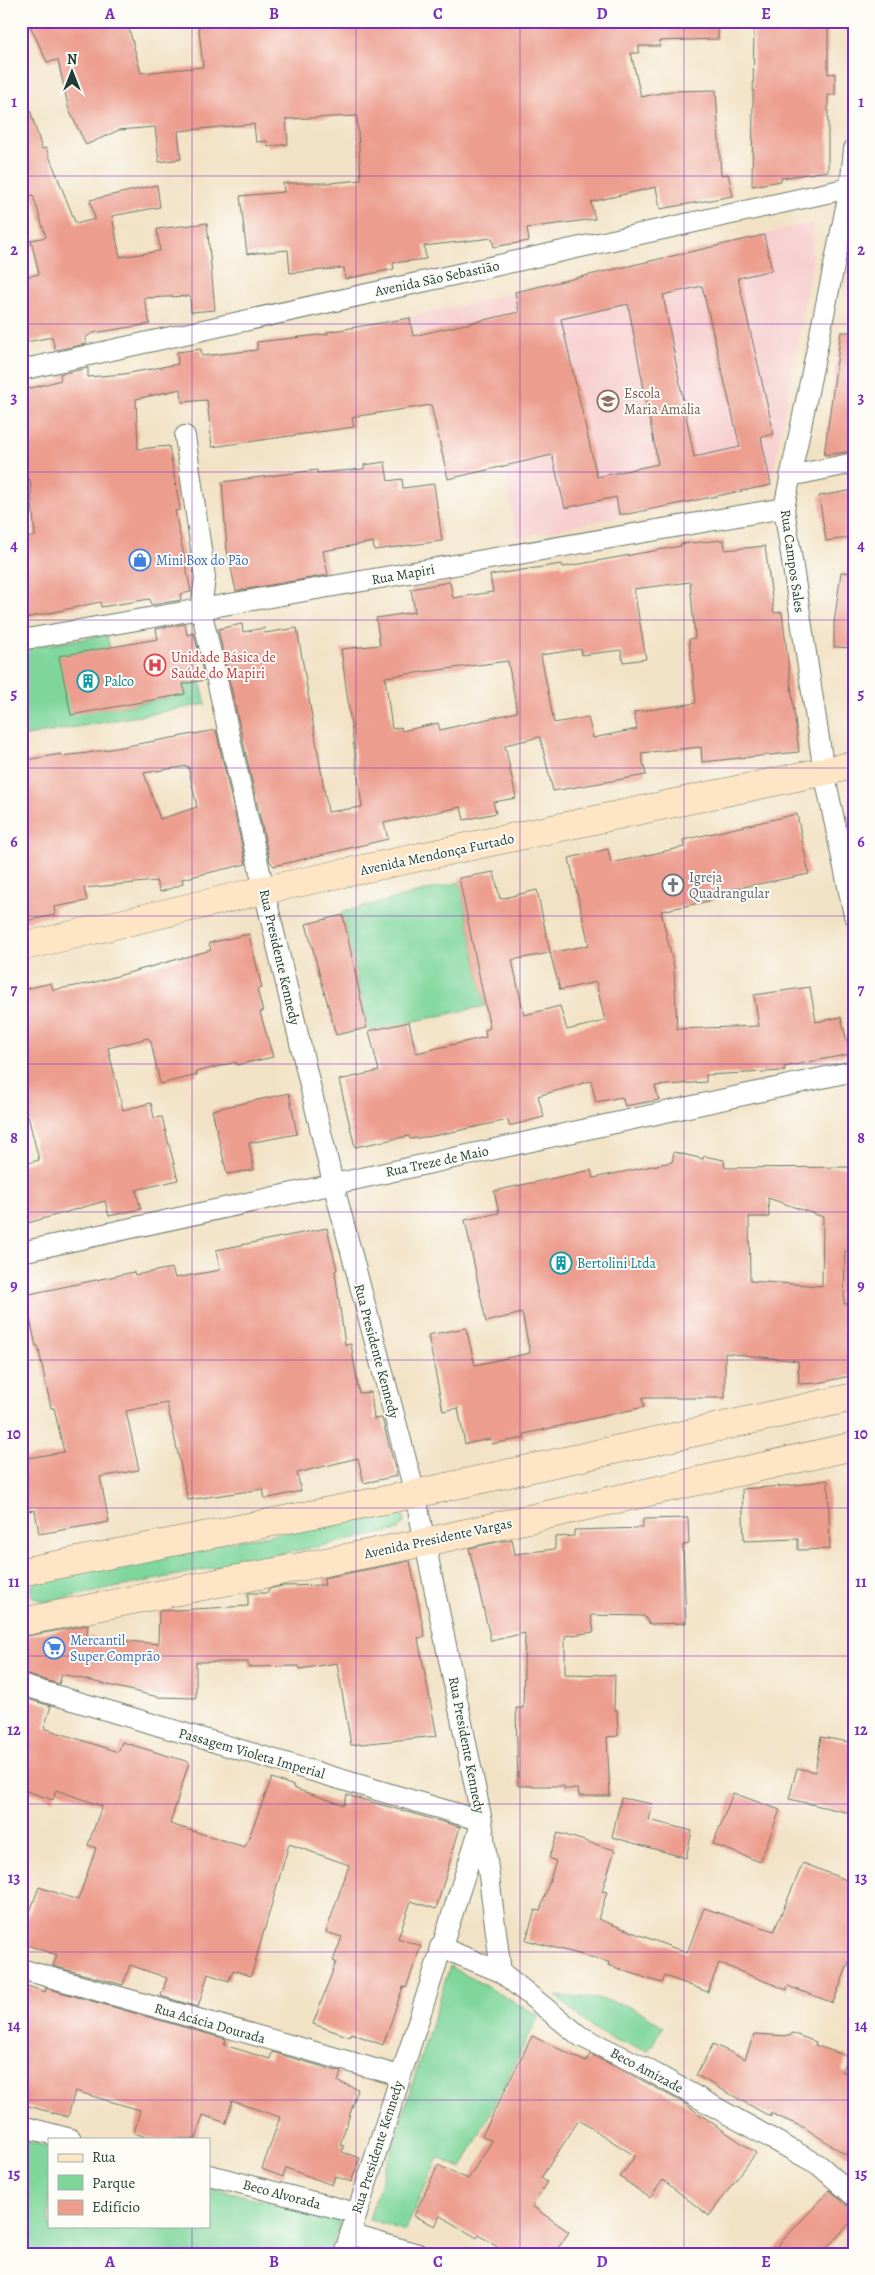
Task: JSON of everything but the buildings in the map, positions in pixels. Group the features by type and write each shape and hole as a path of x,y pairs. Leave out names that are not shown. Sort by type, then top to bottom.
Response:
{"street":[{"name":"Rua Campos Sales","path":"854,148 852,188 784,508 824,772 854,915"},
{"name":"Avenida São Sebastião","path":"21,370 852,188"},
{"name":"Rua Presidente Kennedy","path":"185,436 205,578 201,609 264,890 334,1183 415,1494 482,1820 440,1947 344,2254"},
{"path":"790,476 854,463"},
{"name":"Rua Mapiri","path":"21,640 784,508"},
{"name":"Avenida Mendonça Furtado","path":"21,947 264,890 854,766"},
{"name":"Rua Treze de Maio","path":"21,1252 854,1071"},
{"path":"21,1572 415,1494 854,1397"},
{"name":"Avenida Presidente Vargas","path":"21,1622 426,1542 854,1446"},
{"name":"Passagem Violeta Imperial","path":"21,1685 482,1820"},
{"path":"482,1820 501,1972"},
{"name":"Beco Amizade","path":"440,1947 501,1972 580,2036 645,2068 804,2156 819,2165 854,2196"},
{"name":"Rua Acácia Dourada","path":"21,1969 400,2076"},
{"path":"21,2126 67,2138"},
{"name":"Beco Alvorada","path":"210,2175 356,2213"},
{"path":"350,2234 418,2254"}],"shaded area":[{"name":"Escola Maria Amália","path":"812,223 812,262 771,485 516,538 504,466 448,479 411,317"}],"green space":[{"path":"107,635 121,707 185,694 183,684 200,681 206,704 21,737 21,649"},
{"path":"460,882 485,1006 369,1031 342,912"},
{"path":"402,1510 404,1522 399,1530 45,1602 33,1597 30,1587 39,1578"},
{"path":"450,1966 539,2016 462,2168 438,2158 405,2231 369,2219"},
{"path":"556,1996 599,1999 625,2005 663,2027 649,2050 634,2046 598,2031"},
{"path":"21,2140 48,2147 48,2228 210,2228 210,2187 341,2220 330,2254 21,2254"}],"place":[{"name":"Escola Maria Amália","path":"608,401"},
{"name":"Mini Box do Pão","path":"140,560"},
{"name":"Unidade Básica de Saúde do Mapiri","path":"155,665"},
{"name":"Palco","path":"88,681"},
{"name":"Igreja Quadrangular","path":"673,885"},
{"name":"Bertolini Ltda","path":"561,1263"},
{"name":"Mercantil Super Comprão","path":"54,1648"}]}
